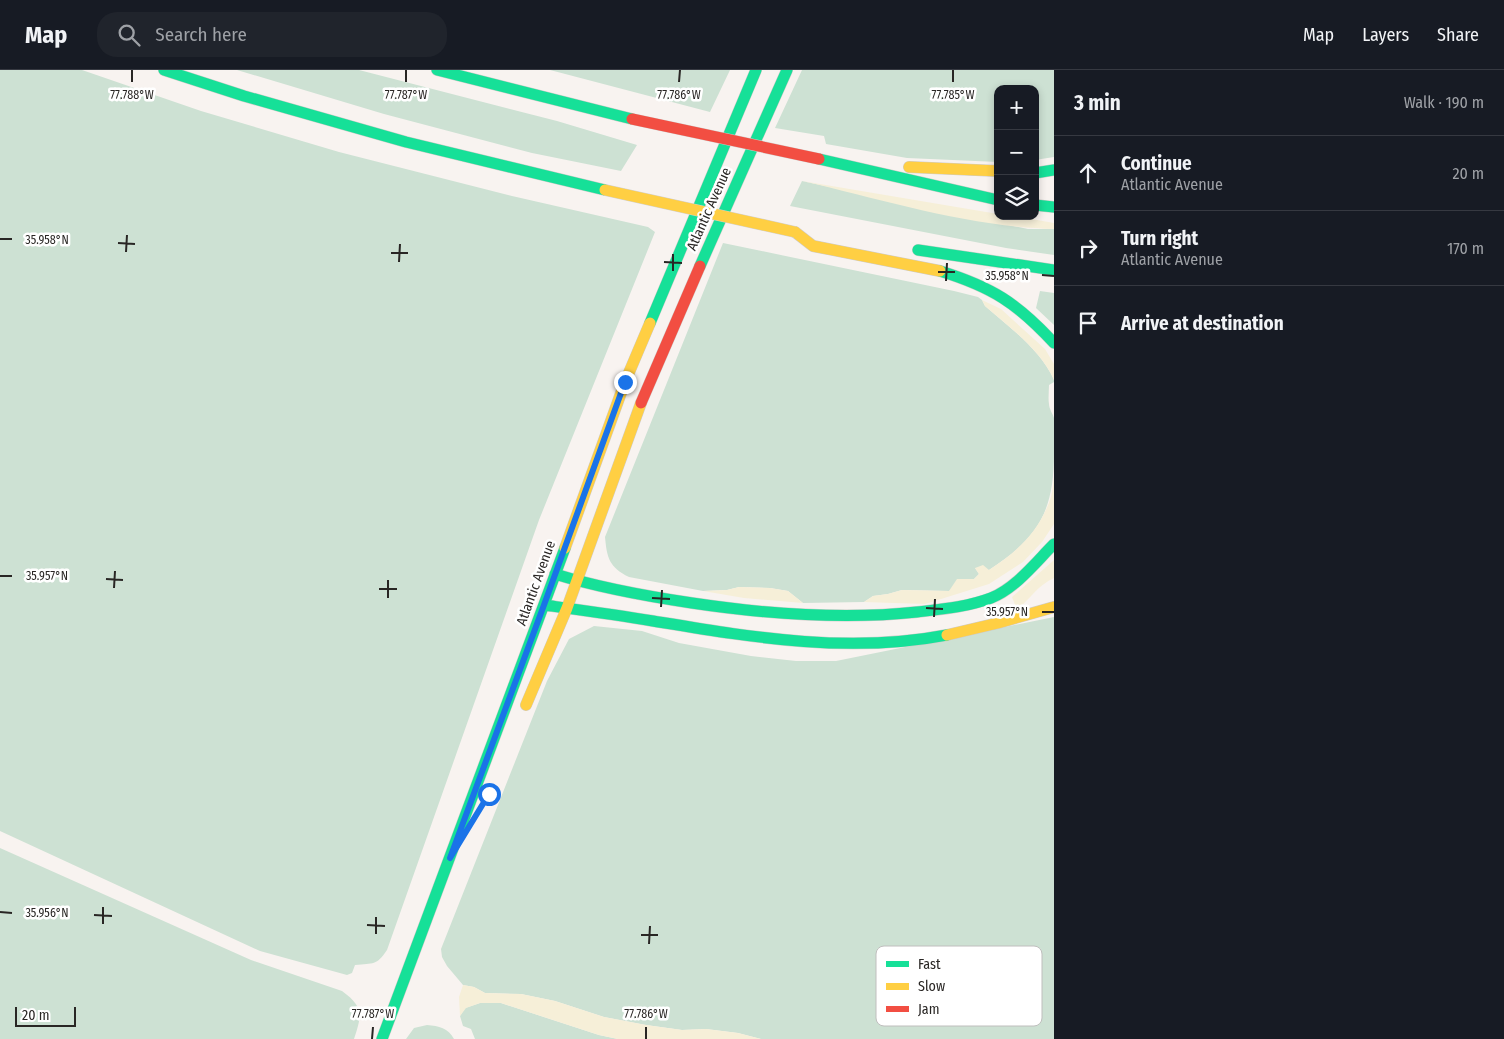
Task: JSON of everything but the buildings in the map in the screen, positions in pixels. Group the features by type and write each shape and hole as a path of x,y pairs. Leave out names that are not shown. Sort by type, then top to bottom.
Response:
{"main road":[{"path":"164,70 244,96 406,142 605,190 815,235"},
{"path":"437,70 552,97 632,119 994,199"},
{"name":"Atlantic Avenue","path":"382,1039 625,382 756,70"},
{"name":"Atlantic Avenue","path":"522,714 567,608 646,390 787,70"},
{"path":"842,164 994,171"},
{"path":"1039,172 1054,170"},
{"path":"1039,205 1054,207"},
{"path":"795,232 813,246 930,268 990,290 1015,305 1035,322 1054,343"},
{"path":"902,248 1054,270"},
{"path":"555,574 634,594 748,611 810,615 881,616 961,607 994,597 1013,584 1054,544"},
{"path":"544,605 768,640 828,644 877,643 923,638 969,630 1024,617 1054,607"},
{"name":"Atlantic Avenue","path":"450,858 479,810"}],"green space":[{"path":"0,70 82,70 201,111 339,152 512,196 648,227 655,232 539,520 387,950 380,959 371,964 355,965 352,973 347,975 260,951 0,831"},
{"path":"237,70 359,70 557,121 637,145 621,171 532,153 384,114"},
{"path":"550,70 730,70 710,112"},
{"path":"802,70 1054,70 1054,157 1039,159 1039,85 994,85 994,162 907,158 826,144 824,136 775,128"},
{"path":"802,181 1028,229 1054,229 1054,255 1006,248 790,206"},
{"path":"723,243 978,297 985,306 1033,349 1054,380 1049,385 1050,408 1054,418 1053,474 1051,492 1040,522 1020,547 989,570 975,568 979,574 974,579 949,591 902,590 873,596 864,602 803,603 788,591 770,588 739,587 727,590 703,591 629,577 613,565 608,556 605,537"},
{"path":"1040,291 1054,293 1054,325 1036,308"},
{"path":"1054,617 1054,1039 761,1039 738,1033 706,1029 682,1030 604,1017 555,1001 521,994 485,993 474,987 463,985 447,966 442,957 441,949 547,681 569,639 594,626 642,631 679,643 751,656 796,661 836,661"},
{"path":"0,848 251,960 342,991 358,1007 360,1017 354,1039 0,1039"},
{"path":"480,1003 501,1003 599,1035 618,1039 475,1039 471,1029 463,1026 460,1016 465,1008"},
{"path":"427,1025 443,1028 454,1039 406,1039 414,1028"}],"sand":[{"path":"802,181 994,213 994,220 1037,220 1054,223 1054,229 990,223 896,204"},
{"path":"982,300 1001,309 1045,349 1054,364 1054,380 1033,349 985,306"},
{"path":"1054,477 1054,524 1042,542 1023,562 989,584 925,604 864,602 873,596 902,590 949,591 957,579 974,579 979,574 975,568 983,565 989,570 1019,547 1034,530 1051,497"},
{"path":"1054,560 1054,578 1039,588 1017,610 1012,597"},
{"path":"739,587 770,588 788,591 803,603 744,598 703,591 727,590"},
{"path":"463,985 474,987 485,993 521,994 555,1001 604,1017 646,1025 682,1030 706,1029 738,1033 761,1039 618,1039 599,1035 501,1003 480,1003 466,1008 460,1016 459,997"}],"traffic: fast":[{"path":"164,70 244,96 406,142 605,190"},
{"path":"437,70 632,119"},
{"path":"650,323 756,70"},
{"path":"700,266 787,70"},
{"path":"819,159 994,199"},
{"path":"1039,172 1054,170"},
{"path":"1039,205 1054,207"},
{"path":"918,250 1054,270"},
{"path":"940,271 975,283 1003,298 1028,317 1054,343"},
{"path":"555,574 623,591 720,607 804,615 861,616 955,607 991,598 1009,588 1054,544"},
{"path":"382,1039 565,548"},
{"path":"544,605 726,633 800,641 873,643 910,641 947,635"}],"traffic: slow":[{"path":"909,167 994,171"},
{"path":"605,190 795,232"},
{"path":"795,232 813,246 940,271"},
{"path":"565,548 625,382 650,323"},
{"path":"526,705 567,608 641,403"},
{"path":"947,635 1054,607"}],"traffic: jam":[{"path":"632,119 819,159"},
{"path":"641,403 700,266"}],"route":[{"path":"489,794 450,858 625,382"}]}
